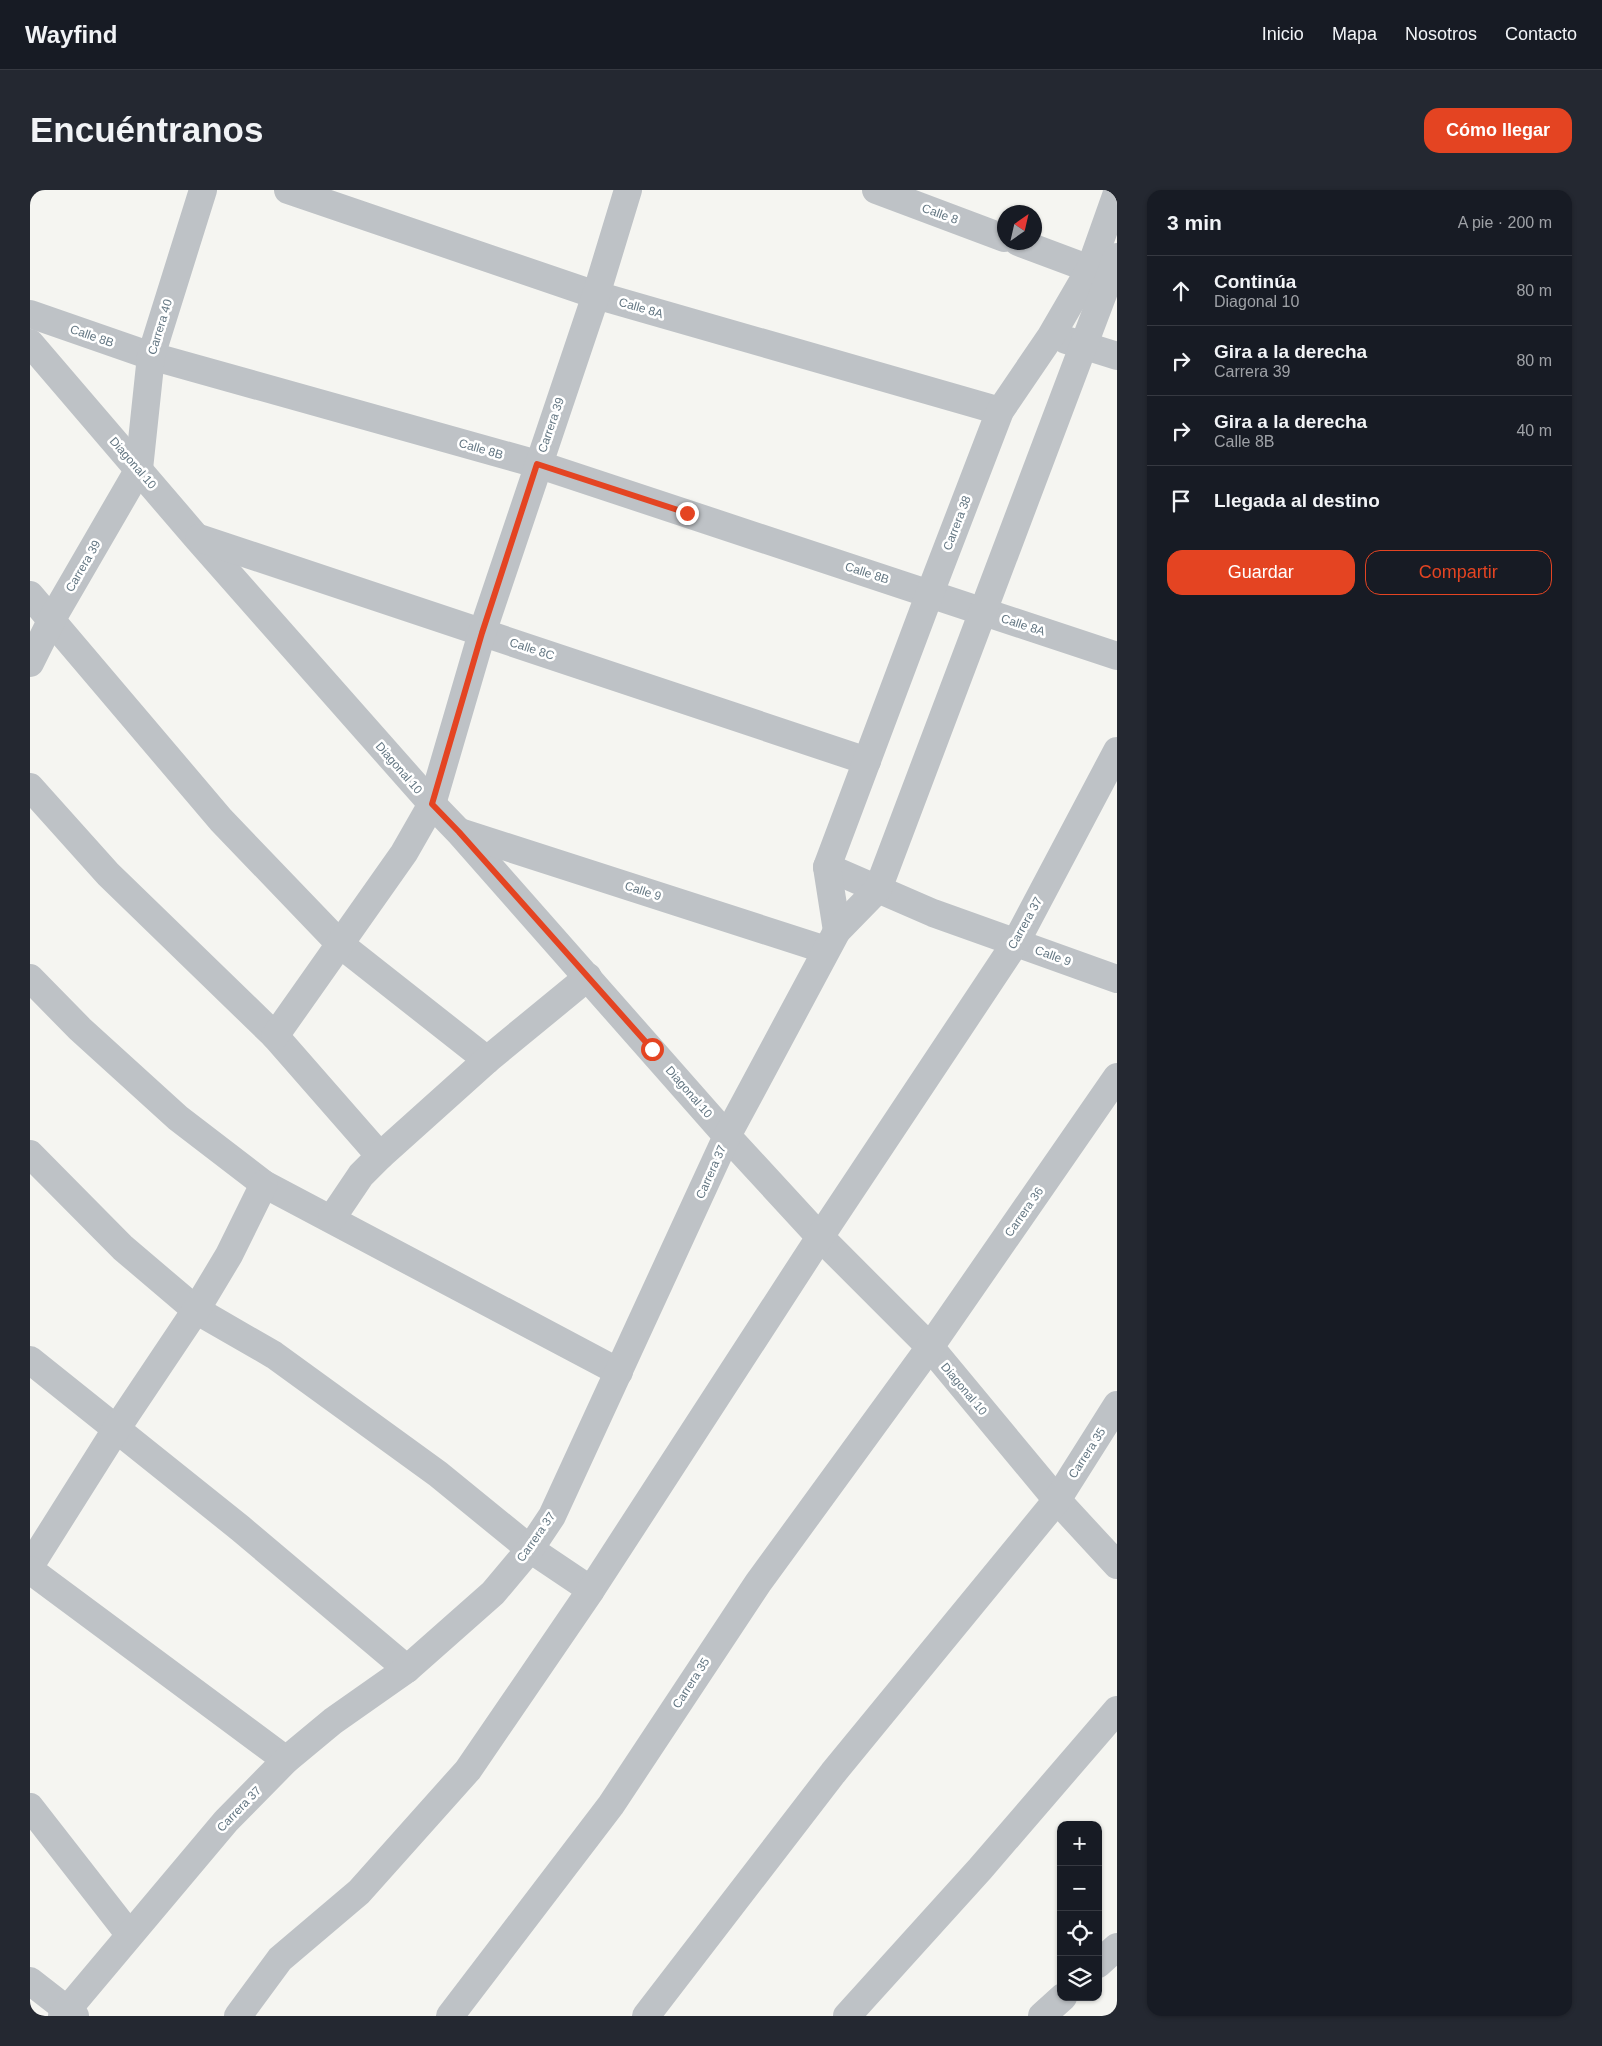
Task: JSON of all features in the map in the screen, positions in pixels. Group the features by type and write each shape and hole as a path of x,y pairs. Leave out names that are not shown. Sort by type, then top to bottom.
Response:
{"street":[{"name":"Carrera 40","path":"139,469 151,356 202,190"},
{"name":"Calle 8A","path":"288,190 596,295 1000,411"},
{"name":"Carrera 39","path":"275,1036 341,945 404,853 432,804 482,633 537,464 596,295 628,190"},
{"name":"Calle 8","path":"876,190 997,235"},
{"name":"Carrera 38","path":"827,867 1000,411 1051,336 1090,269 1117,194"},
{"path":"1039,250 1090,269"},
{"path":"878,889 1117,257"},
{"name":"Calle 8B","path":"30,314 151,356 537,464 930,593"},
{"path":"1051,336 1117,356"},
{"name":"Diagonal 10","path":"30,342 197,538 727,1136 820,1237 930,1347 1056,1500 1117,1565"},
{"name":"Carrera 39","path":"30,663 52,619 139,469"},
{"name":"Calle 8C","path":"197,538 867,761"},
{"name":"Calle 8A","path":"930,593 1117,656"},
{"path":"30,595 221,820 341,945 487,1060"},
{"name":"Carrera 37","path":"238,2016 280,1959 359,1892 468,1770 591,1590 820,1237 1016,942 1117,751"},
{"path":"30,787 108,874 275,1036 380,1156"},
{"name":"Calle 9","path":"459,832 832,941"},
{"path":"827,867 832,941"},
{"name":"Calle 9","path":"827,867 933,913 1117,979"},
{"name":"Carrera 37","path":"68,2014 129,1934 226,1822 286,1760 333,1721 407,1669 492,1593 530,1549 552,1516 727,1136 832,941 878,889"},
{"path":"332,1218 361,1175 380,1156 487,1060 588,977"},
{"path":"30,978 80,1028 178,1118 264,1184 332,1218 566,1346 619,1372"},
{"name":"Carrera 36","path":"930,1347 1117,1078"},
{"path":"30,1154 123,1248 196,1310 274,1355 438,1474 530,1549 591,1590"},
{"path":"264,1184 229,1255 196,1310 117,1428 30,1568 286,1760"},
{"name":"Carrera 35","path":"450,2016 611,1805 758,1583 930,1347"},
{"path":"30,1360 117,1428 407,1669"},
{"name":"Carrera 35","path":"646,2016 827,1780 1056,1500 1117,1406"},
{"path":"847,2016 980,1870 1117,1710"},
{"path":"30,1807 129,1934"},
{"path":"1102,1960 1117,1947"},
{"path":"30,1981 68,2014"},
{"path":"1042,2016 1059,2001"}],"route":[{"path":"652,1049 432,804 482,633 537,464 687,513"}]}
